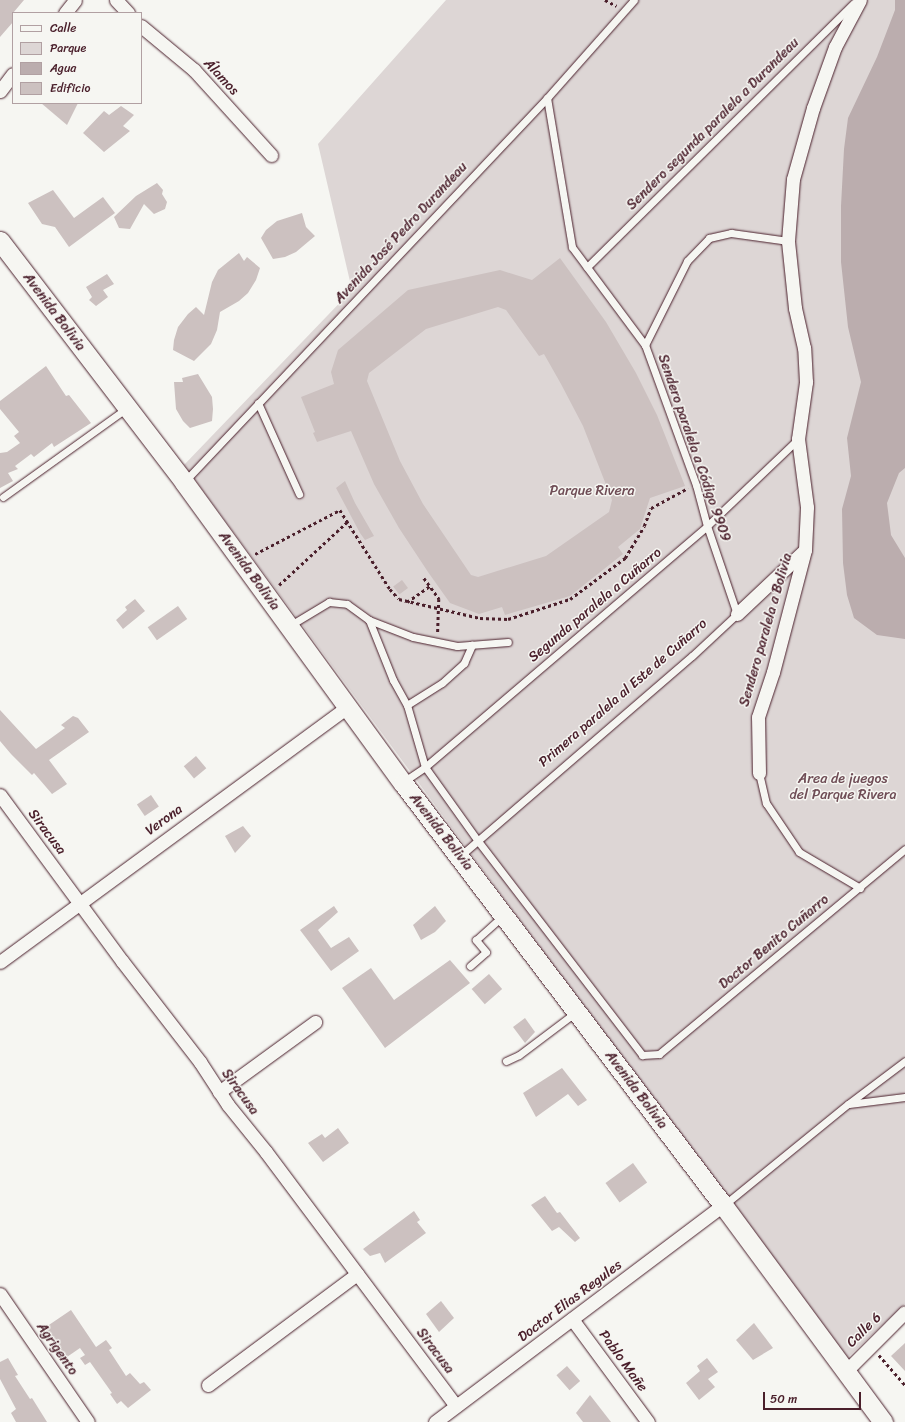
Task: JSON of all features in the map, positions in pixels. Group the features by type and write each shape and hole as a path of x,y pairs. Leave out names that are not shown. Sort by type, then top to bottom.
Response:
{"street":[{"path":"65,12 76,0"},
{"path":"116,0 127,12"},
{"name":"Sendero paralela a Bolivia","path":"759,773 758,717 773,672 804,550 807,507 798,439 806,382 804,348 795,308 788,241 793,179 813,108 835,47 860,0"},
{"name":"Álamos","path":"142,27 194,70 271,155"},
{"path":"0,91 12,75"},
{"name":"Avenida Bolivia","path":"0,240 184,482 403,783 724,1205 883,1422"},
{"name":"Primera paralela al Este de Cuñarro","path":"736,614 804,550"},
{"name":"Verona","path":"0,962 79,902 348,706"},
{"name":"Siracusa","path":"0,795 200,1062 219,1092 456,1406"},
{"path":"219,1092 315,1022"},
{"name":"Doctor Elias Regules","path":"435,1422 724,1205"},
{"path":"208,1385 357,1274"},
{"name":"Agrigento","path":"0,1294 88,1422"},
{"name":"Calle 6","path":"846,1371 905,1312"},
{"name":"Pablo Mañe","path":"572,1319 648,1422"}],"lane":[{"name":"Avenida José Pedro Durandeau","path":"184,482 547,98 634,0"},
{"name":"Sendero segunda paralela a Durandeau","path":"587,267 857,0"},
{"name":"Sendero paralela a Código 9909","path":"547,98 572,247 645,345 696,485 707,526 736,614"},
{"path":"645,345 686,261 709,238 731,233 788,241"},
{"path":"258,403 298,494"},
{"path":"3,497 127,408"},
{"name":"Segunda paralela a Cuñarro","path":"403,783 425,767 707,526 798,439"},
{"path":"288,626 329,602 347,604 369,620 413,637 457,646 508,642"},
{"name":"Primera paralela al Este de Cuñarro","path":"460,856 692,656 736,614"},
{"path":"369,620 393,680 407,705 425,767 478,841"},
{"path":"407,705 448,678 464,663 472,645"},
{"name":"Sendero paralela a Bolivia","path":"759,773 766,803 799,852 860,888"},
{"name":"Doctor Benito Cuñarro","path":"478,841 642,1055 659,1054 905,849"},
{"path":"470,966 486,952 476,940 504,915"},
{"path":"506,1061 519,1054 577,1011"},
{"path":"724,1205 848,1104 905,1061"},
{"path":"848,1104 905,1097"}],"path":[{"path":"242,562 340,510 394,595 407,602 480,618 508,619 570,599 625,558 644,526 651,508 696,485"},
{"path":"267,596 347,522"},
{"path":"424,578 439,599 438,642"},
{"path":"407,602 430,586"},
{"path":"876,1351 905,1385"}],"green space":[{"name":"Parque Rivera","path":"446,0 905,0 905,1304 847,1358 838,1351 184,465 352,290 318,144"}],"water":[{"path":"895,0 905,0 905,468 899,473 887,503 891,535 905,558 905,639 877,635 854,618 847,595 843,563 842,509 851,476 847,438 861,382 848,327 841,262 841,206 844,149 848,118 877,57 895,10"}],"building":[{"path":"0,0 24,0 14,12 12,12 12,23 0,37"},
{"path":"42,104 78,104 67,125"},
{"path":"121,106 134,115 123,126 130,131 104,152 83,133 104,111 109,115"},
{"path":"157,183 163,190 162,194 167,202 165,209 154,214 144,204 130,229 119,228 114,217 136,196"},
{"path":"53,190 74,218 103,197 115,213 69,247 55,227 42,224 28,203"},
{"path":"302,213 306,227 315,236 296,252 285,257 273,259 261,238 266,230 277,221"},
{"path":"239,253 244,261 247,257 260,268 256,280 248,293 239,301 220,312 217,330 211,344 194,361 173,350 178,327 188,314 196,307 204,315 212,282 218,270"},
{"path":"560,258 606,322 636,373 657,415 685,486 650,498 640,529 618,547 623,554 570,596 505,615 502,607 479,614 450,603 428,572 399,528 374,484 351,431 317,442 313,433 315,432 301,397 334,384 331,372 338,350 408,290 500,270 532,280","holes":["498,307 506,310 539,356 544,354 561,384 583,426 612,500 609,512 546,556 478,577 471,575 423,504 400,461 367,381 369,373 426,329"]},
{"path":"107,274 114,284 103,290 108,297 96,306 89,300 92,297 86,287"},
{"path":"46,366 66,396 69,395 91,423 54,447 52,443 34,457 31,454 15,466 18,469 8,473 13,481 0,488 0,453 7,452 20,443 14,436 19,432 0,409 0,401"},
{"path":"198,374 212,397 212,421 190,428 183,421 176,409 174,382 183,382 182,378"},
{"path":"345,481 355,503 374,536 365,540 336,488"},
{"path":"402,580 408,588 399,595 393,587"},
{"path":"135,599 145,611 123,629 116,620 127,610 125,607"},
{"path":"178,606 187,619 157,640 148,627"},
{"path":"0,710 36,749 65,728 61,725 73,716 78,718 89,732 49,760 67,784 52,794 34,773 32,775 11,754 0,741"},
{"path":"196,756 206,768 194,779 184,766"},
{"path":"151,795 159,807 145,816 137,805"},
{"path":"243,826 251,836 235,853 225,836"},
{"path":"334,906 338,912 318,930 331,948 349,937 359,951 331,971 300,930"},
{"path":"435,906 446,921 435,932 421,940 413,925"},
{"path":"450,960 470,983 385,1048 342,988 371,968 394,1000"},
{"path":"489,974 502,989 485,1004 472,989"},
{"path":"525,1018 535,1032 525,1043 513,1027"},
{"path":"562,1068 587,1100 578,1106 568,1094 536,1117 523,1093"},
{"path":"338,1128 349,1143 323,1162 308,1143 322,1134 325,1138"},
{"path":"633,1163 647,1182 620,1202 605,1183"},
{"path":"545,1196 557,1213 560,1212 580,1238 575,1242 559,1227 552,1231 531,1205"},
{"path":"414,1211 420,1220 417,1222 426,1233 385,1263 380,1253 370,1256 363,1249"},
{"path":"441,1301 454,1318 439,1332 426,1314"},
{"path":"71,1310 96,1347 106,1340 112,1348 109,1350 126,1376 130,1373 140,1384 144,1382 151,1390 128,1408 121,1401 117,1404 110,1394 112,1393 90,1362 85,1365 80,1358 85,1355 80,1348 64,1359 43,1329"},
{"path":"754,1323 773,1348 753,1360 736,1340"},
{"path":"905,1343 905,1371 891,1356"},
{"path":"8,1358 18,1375 15,1376 30,1399 32,1398 47,1422 16,1422 11,1413 16,1409 0,1379 0,1362"},
{"path":"707,1358 718,1372 708,1379 715,1387 699,1400 686,1383 700,1371 697,1366"},
{"path":"567,1366 580,1381 570,1390 556,1375"},
{"path":"590,1395 611,1422 583,1422 576,1413"}],"park label":[{"name":"Area de juegos del Parque Rivera","path":"843,788"}]}
